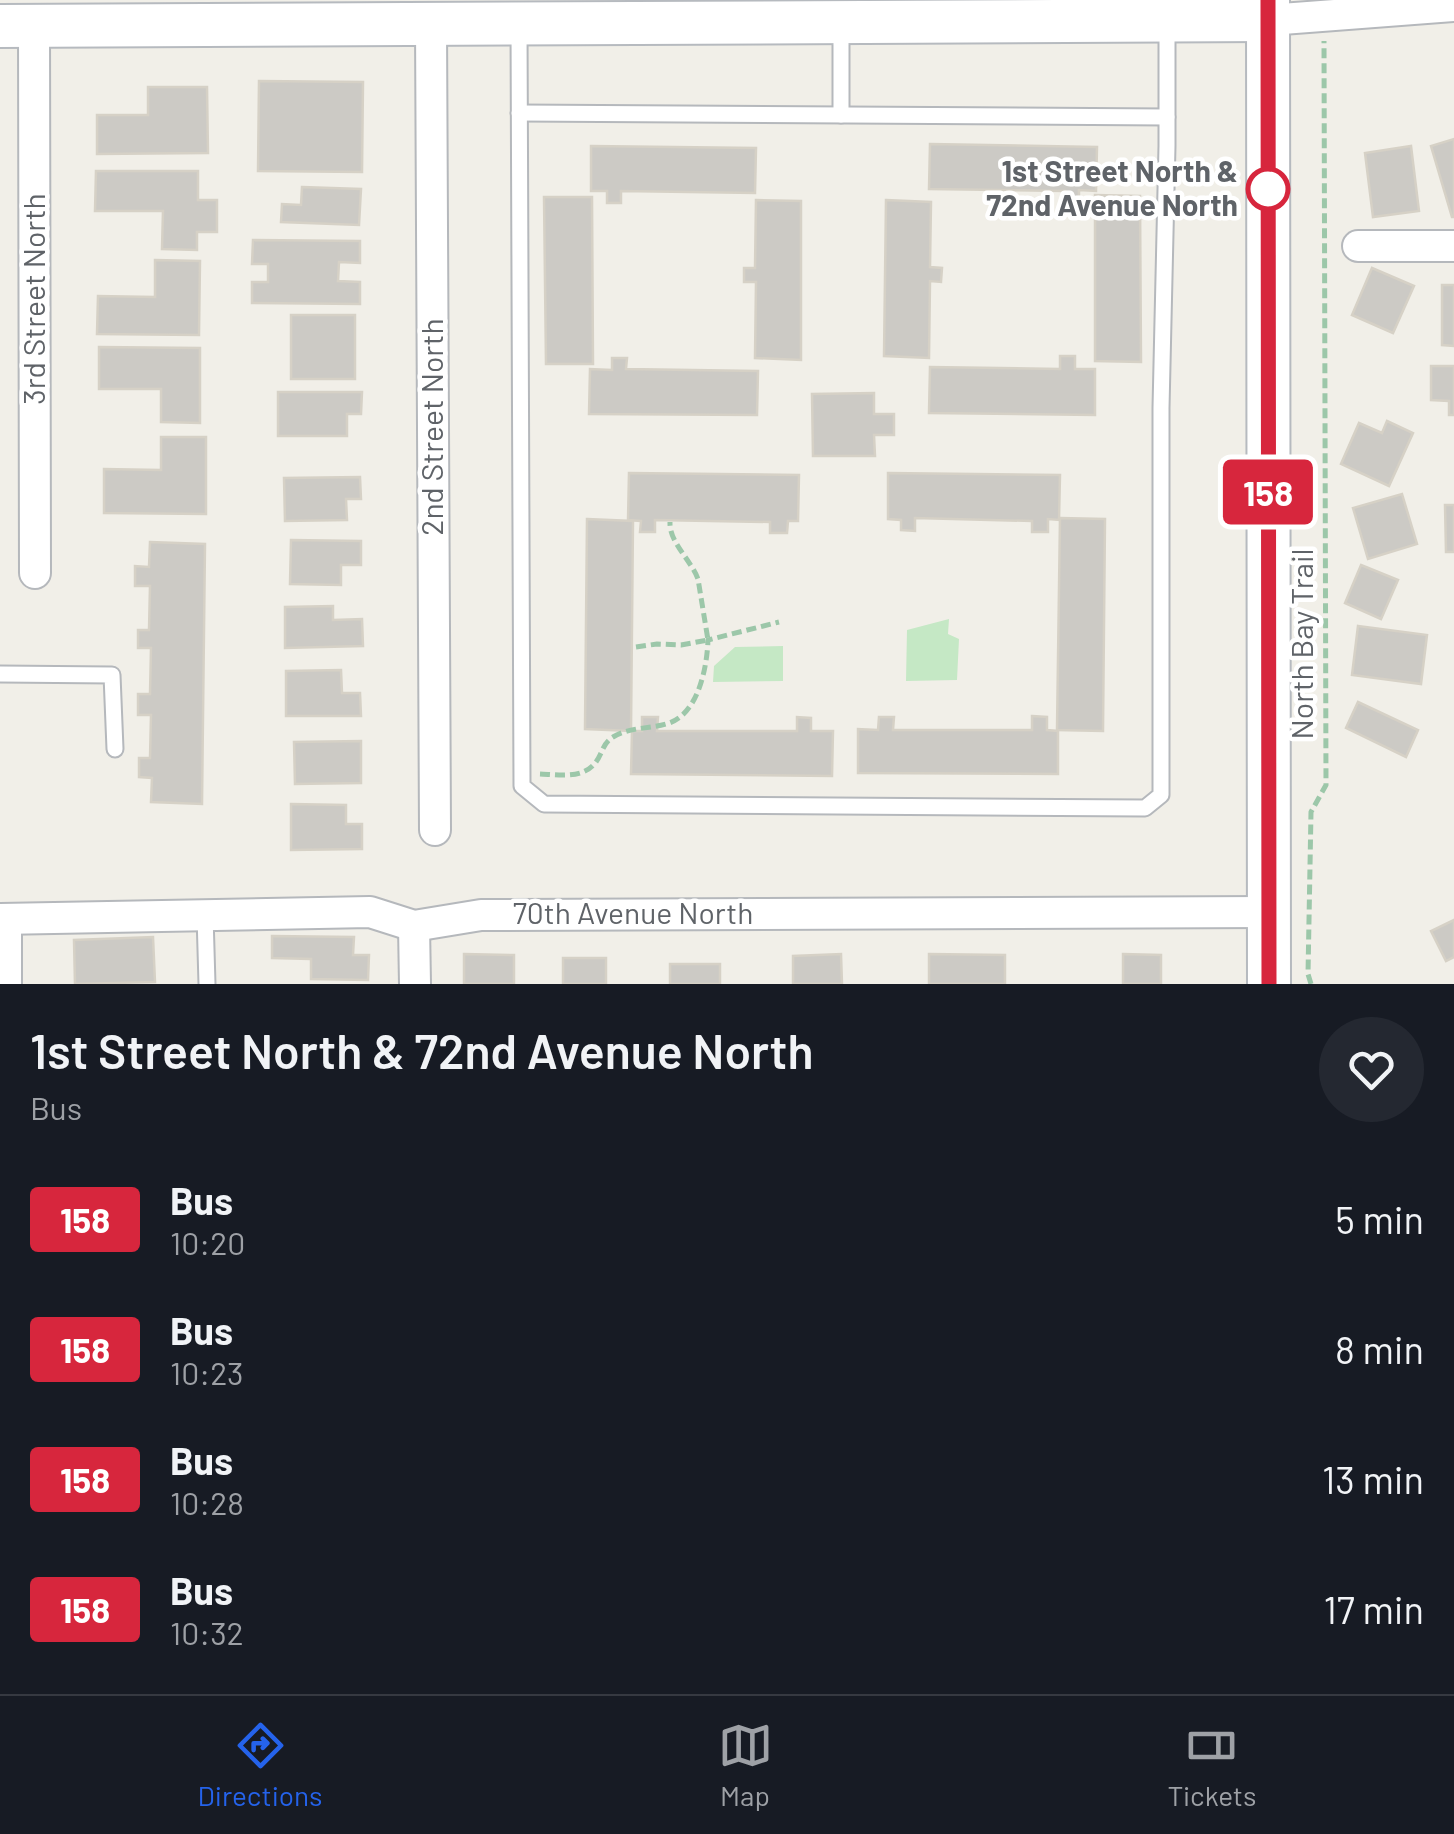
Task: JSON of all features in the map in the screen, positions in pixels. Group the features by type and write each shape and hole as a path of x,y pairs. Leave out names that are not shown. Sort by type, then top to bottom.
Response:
{"street":[{"path":"17,26 519,24 787,11 841,22 1166,20 1268,10 1324,16 1371,6 1385,12 1454,6"},
{"path":"1268,10 1269,984"},
{"name":"2nd Street North","path":"431,24 435,830"},
{"name":"3rd Street North","path":"17,26 35,573"},
{"path":"1358,246 1454,246"},
{"name":"70th Avenue North","path":"3,919 370,912 414,926 481,914 1268,912"},
{"path":"3,919 6,984"},
{"path":"414,926 415,984"}],"lane":[{"path":"519,24 522,786 544,804 1146,808 1161,795 1166,20"},
{"path":"841,22 841,115"},
{"path":"519,113 1166,117"},
{"path":"0,674 112,675 115,749"},
{"path":"205,916 207,984"}],"path":[{"name":"North Bay Trail","path":"1311,984 1311,812 1326,785 1324,16"},
{"path":"522,774 581,774 593,767 602,748 617,734 665,725 684,714 693,700 707,659 708,640 698,579 669,531 670,522"},
{"path":"636,647 682,645 780,622"}],"green space":[{"path":"949,619 948,634 959,639 957,680 906,681 907,630"},
{"path":"783,646 783,681 713,682 714,666 735,647"}],"building":[{"path":"259,81 363,82 362,172 258,171"},
{"path":"148,87 207,87 208,153 97,154 97,115 148,115"},
{"path":"1454,139 1454,217 1452,217 1431,146"},
{"path":"930,144 1097,147 1096,191 1079,190 1079,202 1064,201 1065,191 929,189"},
{"path":"591,146 756,148 755,193 621,191 621,203 607,203 607,191 591,191"},
{"path":"1411,146 1419,211 1373,217 1365,153"},
{"path":"96,171 198,171 198,200 217,200 217,232 197,232 197,250 162,249 163,211 95,211"},
{"path":"302,187 361,189 359,225 281,222 282,204 301,205"},
{"path":"1095,195 1140,196 1141,362 1095,361"},
{"path":"544,197 592,197 593,364 546,364"},
{"path":"756,200 801,201 801,360 755,358 756,282 744,282 744,268 755,268"},
{"path":"886,200 931,202 930,267 942,268 941,282 930,281 929,358 884,356"},
{"path":"253,240 360,241 360,263 339,262 338,281 360,282 360,304 252,303 252,282 268,282 268,264 252,264"},
{"path":"155,260 200,261 199,335 97,334 98,296 155,297"},
{"path":"1372,268 1414,286 1393,333 1352,315"},
{"path":"1442,285 1454,285 1454,346 1442,345"},
{"path":"291,315 355,315 355,379 291,379"},
{"path":"99,347 200,348 200,423 161,422 161,389 99,389"},
{"path":"1060,356 1075,356 1075,369 1095,369 1095,415 929,413 930,367 1060,369"},
{"path":"612,358 627,358 626,369 758,371 757,415 589,414 590,369 612,370"},
{"path":"1431,366 1454,366 1454,415 1449,415 1449,401 1431,400"},
{"path":"278,392 362,392 361,414 347,414 347,436 278,436"},
{"path":"874,393 874,414 894,414 894,435 874,435 875,456 813,456 812,394"},
{"path":"1387,421 1413,433 1389,486 1341,464 1359,423 1382,433"},
{"path":"161,437 206,437 206,514 104,513 104,469 161,470"},
{"path":"629,473 799,475 798,521 788,521 787,533 770,533 770,522 655,520 655,532 640,532 641,521 628,520"},
{"path":"888,473 1060,475 1059,520 1048,519 1048,532 1032,532 1032,521 915,518 915,531 901,530 901,520 888,519"},
{"path":"360,477 361,499 346,499 347,520 285,521 284,478"},
{"path":"1402,494 1417,544 1368,559 1353,508"},
{"path":"1445,505 1454,505 1454,552 1446,552"},
{"path":"1060,518 1105,519 1103,731 1057,730"},
{"path":"587,519 633,521 631,731 585,729"},
{"path":"291,540 361,541 361,565 341,565 341,585 290,584"},
{"path":"150,542 205,544 202,804 151,802 152,778 139,777 139,758 150,758 151,715 138,715 138,694 150,694 151,648 138,648 138,630 149,630 150,586 135,586 135,566 149,567"},
{"path":"1361,565 1398,580 1381,619 1345,603"},
{"path":"333,606 333,620 362,619 363,646 285,648 285,607"},
{"path":"1358,626 1427,635 1421,684 1352,675"},
{"path":"341,670 342,693 360,693 361,716 286,716 286,671"},
{"path":"1358,702 1418,730 1406,757 1346,728"},
{"path":"1032,716 1047,717 1047,730 1058,731 1058,774 858,773 858,729 878,730 879,717 894,717 893,730 1032,730"},
{"path":"642,717 658,717 657,731 797,731 797,717 811,718 811,731 833,731 832,776 631,774 632,731 642,731"},
{"path":"361,741 361,783 295,784 294,742"},
{"path":"291,804 346,805 346,824 362,824 362,849 291,850"},
{"path":"1454,920 1454,957 1446,961 1431,931"},
{"path":"272,936 354,937 353,955 369,955 368,980 311,979 311,959 272,958"},
{"path":"153,937 155,982 75,984 74,940"},
{"path":"464,954 514,955 514,984 464,984"},
{"path":"841,954 842,984 793,984 793,956"},
{"path":"929,954 1005,955 1005,984 929,984"},
{"path":"1123,954 1161,955 1161,984 1123,984"},
{"path":"563,958 606,958 606,984 563,984"},
{"path":"670,964 720,964 720,984 670,984"}],"bus line":[{"name":"158","path":"1268,0 1269,984"}],"place":[{"name":"1st Street North & 72nd Avenue North","path":"1268,189"}]}
